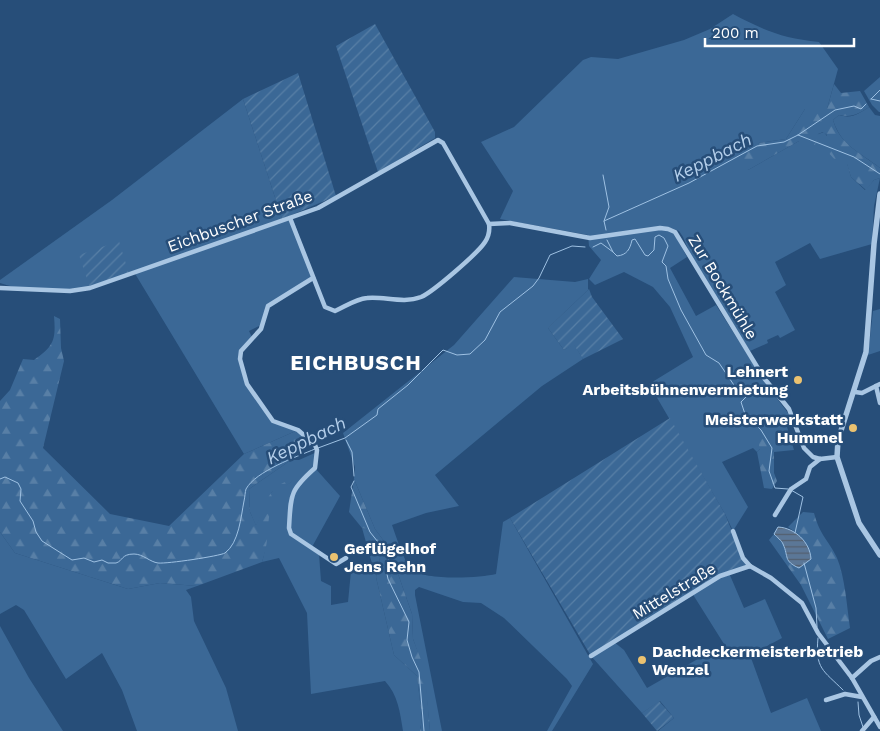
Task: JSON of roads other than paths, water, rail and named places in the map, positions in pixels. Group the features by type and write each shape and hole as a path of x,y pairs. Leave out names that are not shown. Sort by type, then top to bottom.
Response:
{"street":[{"name":"Eichbuscher Straße","path":"0,288 70,291 90,288 318,208 438,140 443,144 489,224"},
{"path":"880,194 876,220 869,330 865,358 838,440 836,457 858,523 880,555"},
{"path":"290,218 325,307 336,312 359,299 398,300 421,297 458,269 484,243 490,231 489,224"},
{"name":"Zur Bockmühle","path":"489,224 510,222 590,238 660,228 675,232 764,378 792,415 804,448 812,457 820,459"},
{"path":"314,278 268,306 261,329 241,350 240,359 247,384 273,421 298,430 314,445 315,468 293,491 289,528 291,534 336,564 346,558"},
{"path":"855,392 862,394 878,385 880,403"},
{"path":"775,515 790,490 806,479 810,467 820,459 836,457"},
{"path":"733,531 743,558 750,566 764,574 802,603 818,633 852,678 880,726"},
{"name":"Mittelstraße","path":"591,656 720,576 750,566"},
{"path":"852,678 871,661 880,657"},
{"path":"826,700 845,694 862,697"},
{"path":"862,731 874,717"}],"waterway":[{"name":"Keppbach","path":"871,99 880,90"},
{"name":"Keppbach","path":"871,99 880,101"},
{"name":"Keppbach","path":"606,230 604,221 689,183 757,146 784,142 798,135 835,110 854,106 861,109 866,104"},
{"path":"798,135 854,157 880,174"},
{"path":"603,175 609,207 604,221"},
{"path":"613,252 617,256 626,253 632,240 635,239 645,255 648,256 654,250 655,237 659,235 664,238 668,246 662,262 666,266 668,279 681,310 706,355 719,363 740,394 747,396 741,402 745,414 761,430 772,448 769,471 775,488 788,489"},
{"name":"Keppbach","path":"593,247 601,243 613,252 607,240"},
{"name":"Keppbach","path":"318,448 345,438 377,415 378,409 408,385 443,350 457,355 470,354 485,340 500,312 533,286 550,255 572,246 585,247"},
{"path":"346,440 352,452 354,476"},
{"name":"Keppbach","path":"0,479 5,477 18,483 21,489 20,501 33,521 36,532 42,541 72,560 84,558 94,562 102,560 108,563 116,563 124,556 134,554 158,563 172,562 225,553 230,549 236,536 246,489 251,482 277,465 315,449"},
{"path":"354,481 351,487 370,532 382,547 393,568 387,574 388,579 409,622 407,640 419,672 424,731"},
{"path":"791,490 803,497 795,533"},
{"path":"804,563 816,608 817,627"},
{"path":"818,638 819,663 843,690"},
{"path":"858,702 859,715 863,727"}],"place":[{"name":"Lehnert Arbeitsbühnenvermietung","path":"798,380"},
{"name":"Meisterwerkstatt Hummel","path":"853,428"},
{"name":"Geflügelhof Jens Rehn","path":"334,557"},
{"name":"Dachdeckermeisterbetrieb Wenzel","path":"642,660"}],"district":[{"name":"EICHBUSCH","path":"356,362"}]}
